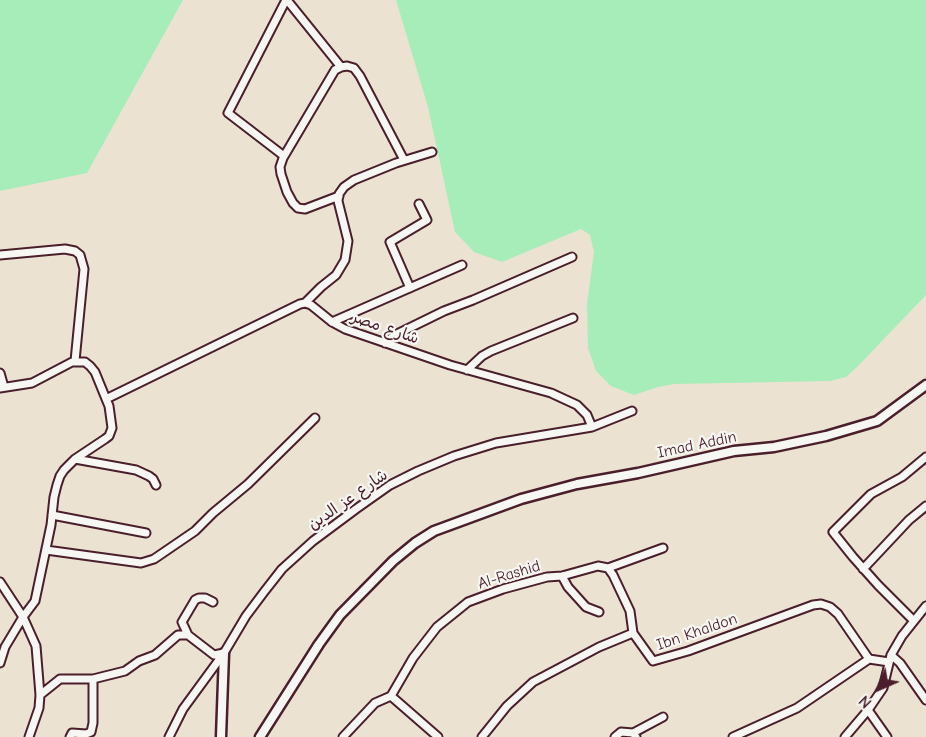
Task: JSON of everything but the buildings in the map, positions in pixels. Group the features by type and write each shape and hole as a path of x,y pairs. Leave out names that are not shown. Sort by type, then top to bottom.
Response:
{"street":[{"path":"284,156 228,112 287,0 341,67"},
{"path":"339,196 305,209 298,208 287,192 280,167 284,156 335,70 347,66 354,68 404,160"},
{"path":"106,399 305,303 336,275 345,260 348,241 339,196 344,187 354,180 404,160 432,152"},
{"path":"410,288 390,242 427,220 419,204"},
{"path":"0,255 65,249 75,251 80,255 84,269 75,361"},
{"path":"385,343 395,335 444,311 572,257"},
{"path":"332,322 462,265"},
{"name":"شارع مصر","path":"305,303 345,329 467,370 551,393 577,405 587,415 592,428"},
{"path":"467,370 491,351 573,318"},
{"path":"0,373 2,387 32,383 75,361 85,362 95,372 109,406 112,428 105,440 75,459 64,470 57,485 35,601 5,647 0,663"},
{"name":"Imad Addin","path":"260,737 340,615 382,572 425,535 443,526 521,499 577,484 734,451 774,447 826,436 877,421 926,385"},
{"name":"شارع عز الدين","path":"169,737 183,709 224,653 252,608 282,569 313,541 390,485 454,456 496,443 592,428 632,411"},
{"path":"46,550 141,563 154,559 195,531 248,484 315,418"},
{"path":"914,621 863,569 833,532 871,494 902,477 926,457"},
{"path":"75,459 136,470 153,479 156,485"},
{"path":"863,569 909,520 926,506"},
{"path":"52,515 146,533"},
{"name":"Al-Rashid","path":"391,696 413,658 437,627 468,602 503,589 547,577 562,576 598,566 608,568 663,548"},
{"path":"608,568 630,611 633,633"},
{"path":"562,576 586,608 599,612"},
{"path":"0,582 23,617 36,646 39,708 29,737"},
{"path":"213,602 205,598 195,600 183,622 188,635 211,653 218,655 224,653 221,737"},
{"name":"Ibn Khaldon","path":"482,737 507,706 533,682 598,647 633,633 653,661 821,604 830,607 838,614 869,659"},
{"path":"845,737 868,711 884,687 890,659 902,636 926,606"},
{"path":"40,694 60,679 93,680 125,671 139,661 153,657 178,635 188,635"},
{"path":"733,737 797,708 869,659 890,659 900,663 926,700"},
{"path":"70,737 72,733 92,732 93,680"},
{"path":"343,737 375,703 391,696 438,737"},
{"path":"868,711 887,737"},
{"path":"615,737 621,732 635,735 663,717"}],"green space":[{"path":"0,0 183,0 87,173 0,191"},
{"path":"396,0 926,0 926,295 846,377 830,381 674,384 634,395 611,386 596,371 588,348 587,304 594,252 590,235 581,229 502,262 474,252 455,232 428,107"}]}
